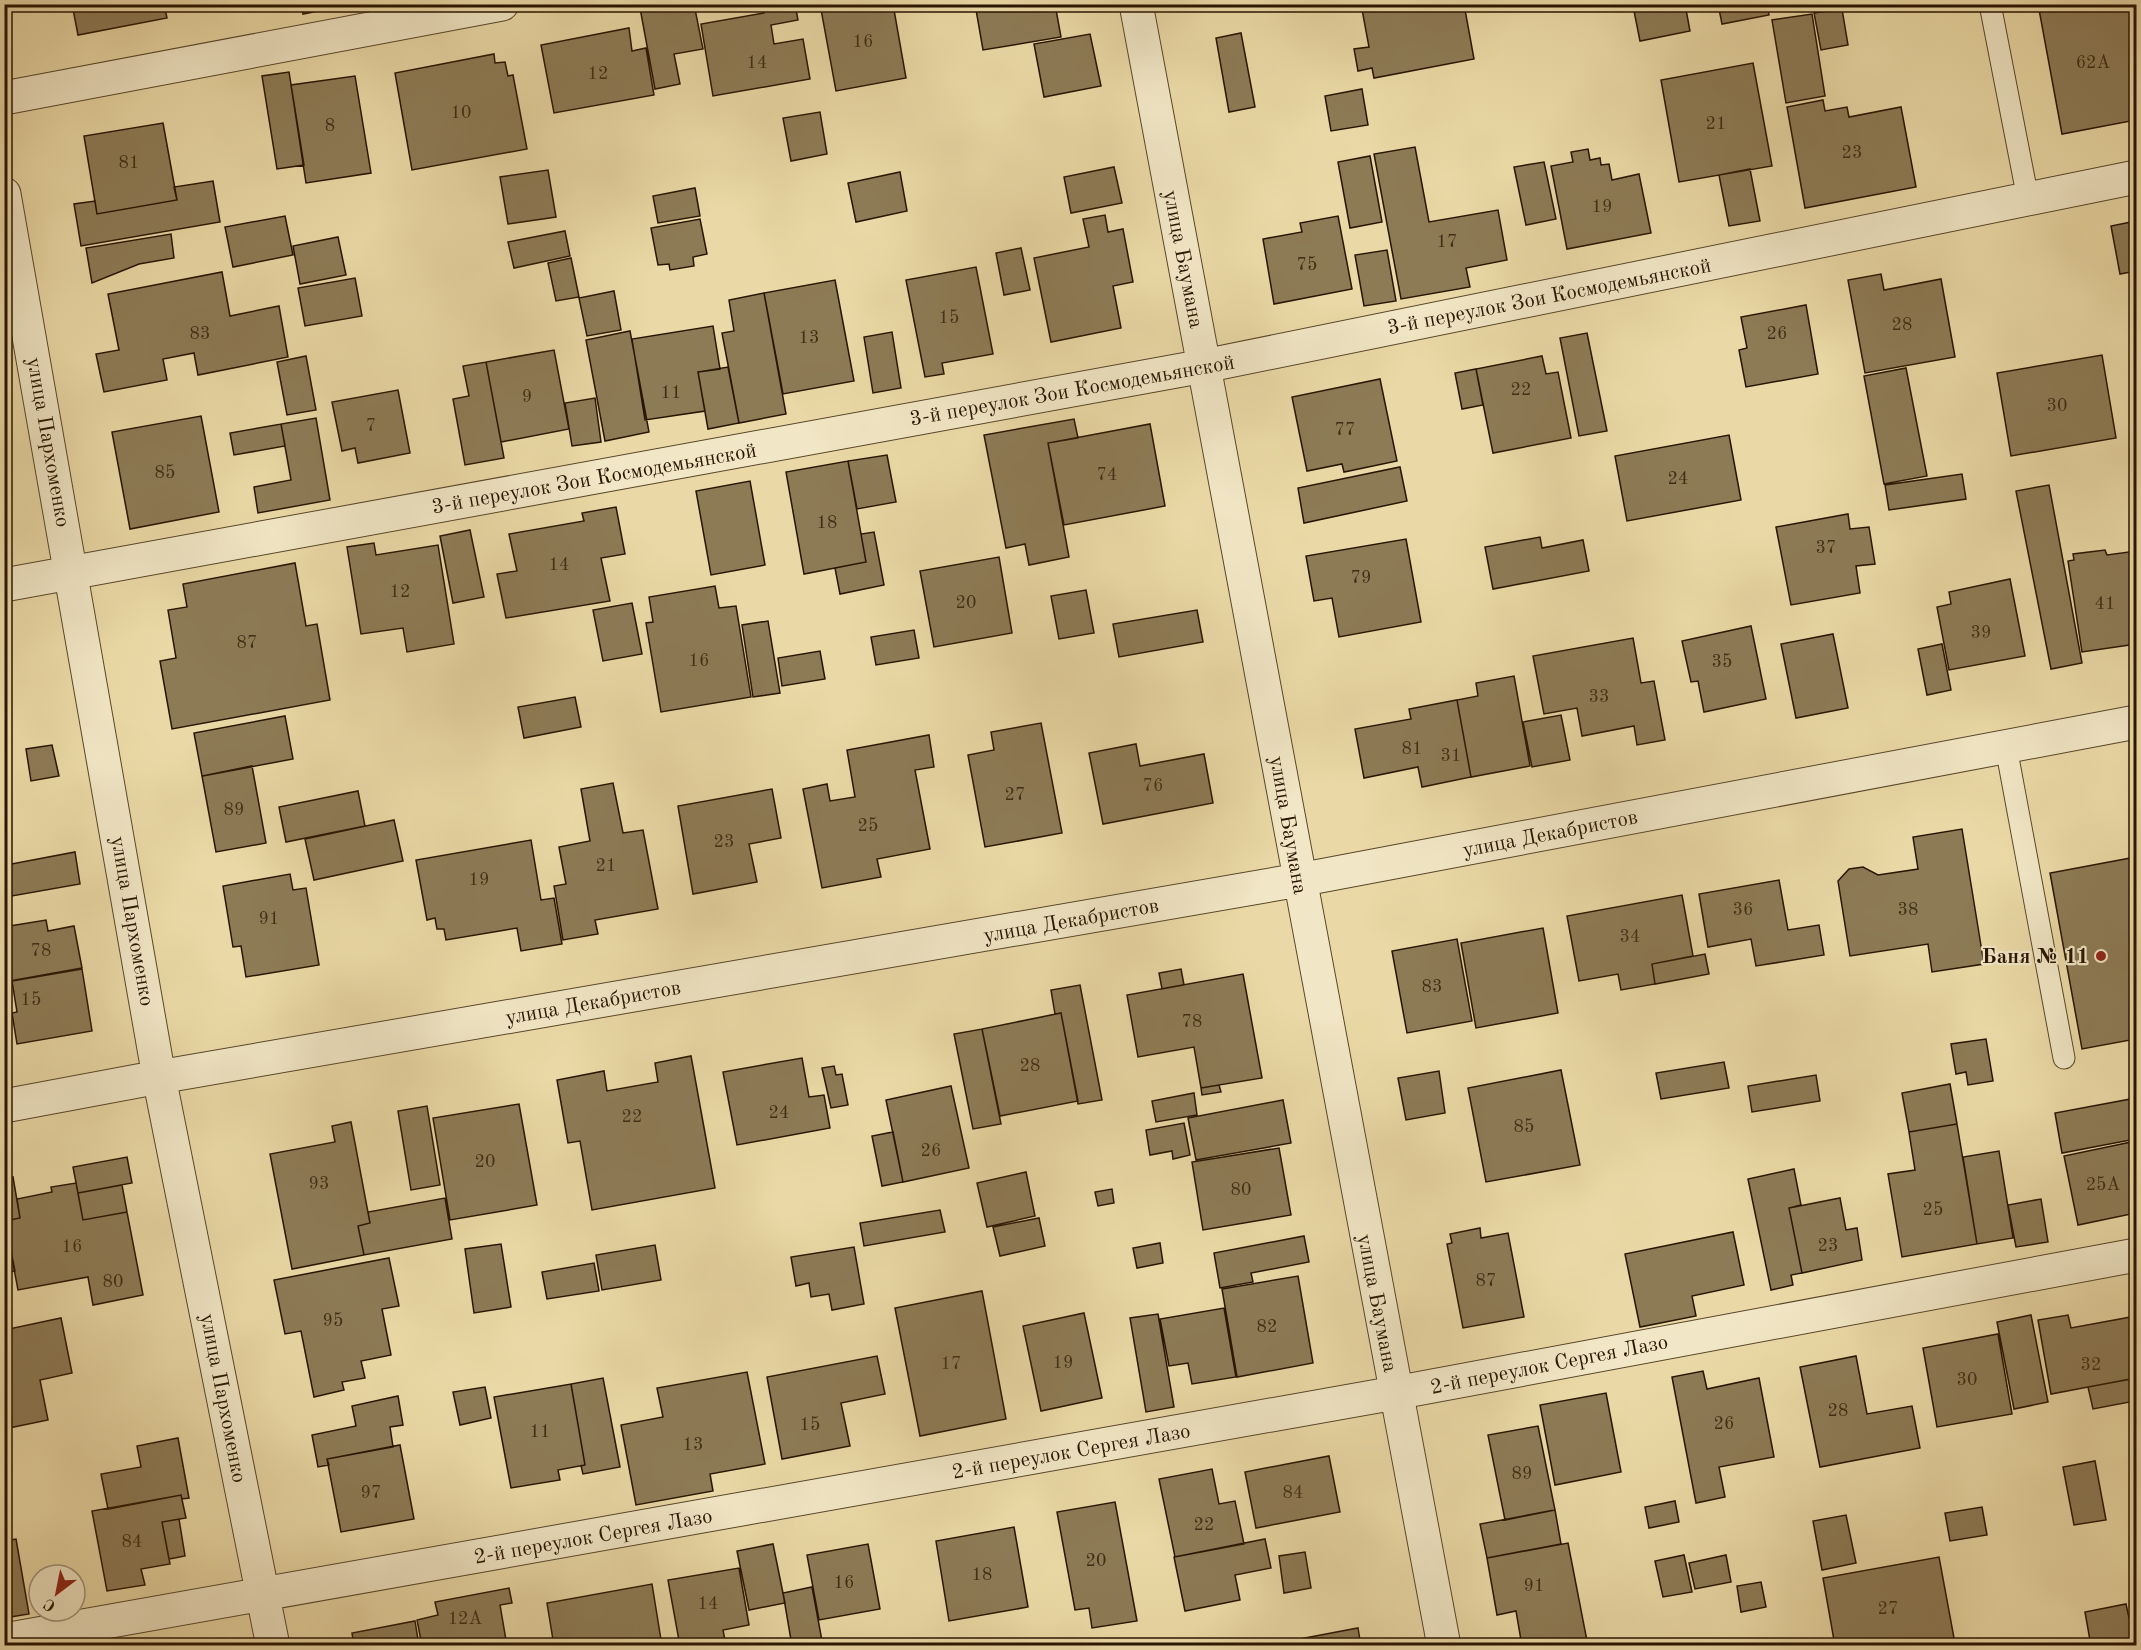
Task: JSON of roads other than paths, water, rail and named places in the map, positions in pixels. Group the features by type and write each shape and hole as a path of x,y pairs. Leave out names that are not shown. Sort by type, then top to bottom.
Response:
{"street":[{"path":"4,98 502,4"},
{"name":"улица Баумана","path":"1136,4 1444,1646"},
{"name":"3-й переулок Зои Космодемьянской","path":"4,585 1204,366 2136,177"},
{"name":"улица Пархоменко","path":"4,194 73,573 159,1077 273,1646"},
{"name":"улица Декабристов","path":"4,1106 159,1077 1299,880 2136,722"},
{"name":"2-й переулок Сергея Лазо","path":"4,1640 1395,1393 2136,1255"}],"lane":[{"path":"1990,4 2028,199"},
{"path":"2006,747 2064,1058"}],"place":[{"name":"Баня № 11","path":"2101,956"}]}
